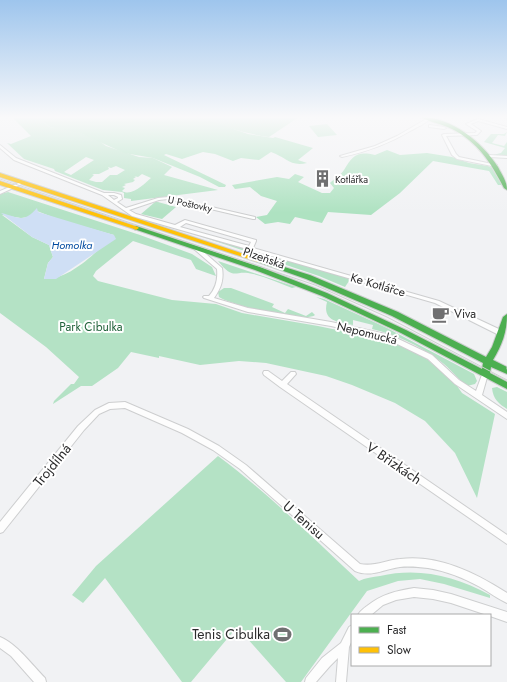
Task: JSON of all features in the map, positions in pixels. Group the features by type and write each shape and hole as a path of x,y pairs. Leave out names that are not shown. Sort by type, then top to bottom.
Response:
{"main road":[{"path":"484,149 496,166 507,188"},
{"name":"Plzeňská","path":"0,175 133,217 267,262 329,285 395,314 507,371"},
{"name":"Plzeňská","path":"0,183 278,275 346,302 507,386"},
{"path":"485,374 488,361 507,317"}],"street":[{"path":"3,149 21,162 103,194 127,209 133,217"},
{"path":"342,156 372,149"},
{"path":"451,149 454,155 458,158 496,166"},
{"path":"490,156 507,157"},
{"path":"0,193 22,183"},
{"path":"103,194 114,194 120,196 120,199 115,201"},
{"name":"U Poštovky","path":"127,209 159,198 168,198 253,218"},
{"name":"Ke Kotlářce","path":"133,217 176,227 437,302 501,333"},
{"name":"Ke Kotlářce","path":"176,227 185,221 254,241 250,248"},
{"name":"Nepomucká","path":"196,248 219,268 220,279 218,289 208,298 248,310 331,324 388,337 430,357 457,382 507,416"},
{"name":"V Břízkách","path":"266,373 507,540"},
{"path":"282,385 293,374"},
{"path":"478,396 485,374"},
{"name":"Trojdílná","path":"0,529 81,428 98,412 109,406"},
{"name":"U Tenisu","path":"109,406 125,406 185,431 216,448 243,467 358,568 367,571 400,563 426,563 456,571 507,598"},
{"path":"364,614 379,601 402,593 426,592 507,617"},
{"path":"341,682 344,646 351,632"},
{"path":"0,642 14,653 41,682"},
{"path":"310,682 326,662 344,646"}],"green space":[{"path":"13,149 114,149 139,157 153,158 172,167 164,175 218,190 131,201 131,199 124,198 124,193 122,192 103,190 55,171 54,169 24,159","holes":["86,157 94,160 71,175 64,172","116,166 125,170 117,175 110,175 102,182 89,180 94,175 92,174 99,174 109,169 108,167 111,168","142,174 151,178 134,191 122,191 125,188 122,187 126,185 124,184 133,182 135,180 133,179 136,177 134,176 138,177"]},
{"path":"115,149 312,149 298,160 307,163 301,164 292,163 271,152 259,160 241,158 233,161 215,154 203,152 182,159 166,154 164,155 226,185 225,187 219,187 200,177 153,158 124,153"},
{"path":"504,149 507,149 507,156 493,155 501,153"},
{"path":"387,150 400,155 427,153 452,157 469,163 488,166 492,168 502,185 498,185 489,171 433,161 400,193 371,215 328,212 322,223 295,217 290,224 278,222 265,224 256,217 267,215 277,201 261,196 250,187 235,189 232,185 277,177 289,179 295,174 304,177 298,182 322,193 330,193 334,188 330,183 343,172 356,155 375,155"},
{"name":"Park Cibulka","path":"8,192 140,235 192,254 212,267 216,276 196,269 191,260 133,241 96,271 93,276 98,281 172,300 216,304 242,313 318,326 390,341 410,349 428,360 455,383 462,393 495,414 477,498 455,453 425,421 395,403 326,376 266,363 239,361 200,365 159,356 159,358 131,352 118,368 92,386 81,386 53,404 54,401 71,384 74,384 79,377 46,347 0,313 0,194","holes":["37,211 60,220 114,235 91,257 73,270 54,278 44,279 48,263 53,257 49,245 32,237 2,215 21,218 28,217"]},
{"path":"155,202 176,207 162,219 141,214"},
{"path":"200,236 348,278 349,281 345,287 319,276"},
{"path":"218,261 296,287 292,288 268,278 253,274 232,273"},
{"path":"224,288 231,288 274,304 272,307 285,313 288,309 306,316 312,312 315,315 309,317 298,317 268,312 237,304 219,297 218,292"},
{"path":"316,297 324,299 387,328 474,374 477,381 475,384 467,386 440,361 398,337 372,329 373,325 353,320 353,325 332,320 327,313 327,302"},
{"path":"497,387 507,392 507,409 495,398 492,388"},
{"path":"218,456 272,500 359,581 394,573 423,573 450,578 464,583 490,595 490,598 444,584 420,579 398,581 367,591 301,682 286,682 237,627 191,682 182,682 105,578 83,603 72,595 96,566"}],"water":[{"name":"Homolka","path":"37,208 38,212 114,235 116,239 56,279 44,279 48,263 53,257 49,245 32,237 1,213 24,218"}],"tram line":[{"path":"0,179 315,285 387,317 507,380"}],"traffic: fast":[{"path":"482,149 491,160 507,188"},
{"path":"136,228 258,268 324,294 404,332 507,386"},
{"path":"260,261 308,277 395,314 507,371"},
{"path":"485,374 488,361 496,348 507,317"}],"traffic: slow":[{"path":"0,175 260,261"},
{"path":"0,183 136,228"}],"place":[{"name":"Kotlářka","path":"322,179"},
{"name":"Viva","path":"441,314"},
{"name":"Tenis Cibulka","path":"283,634"}]}
